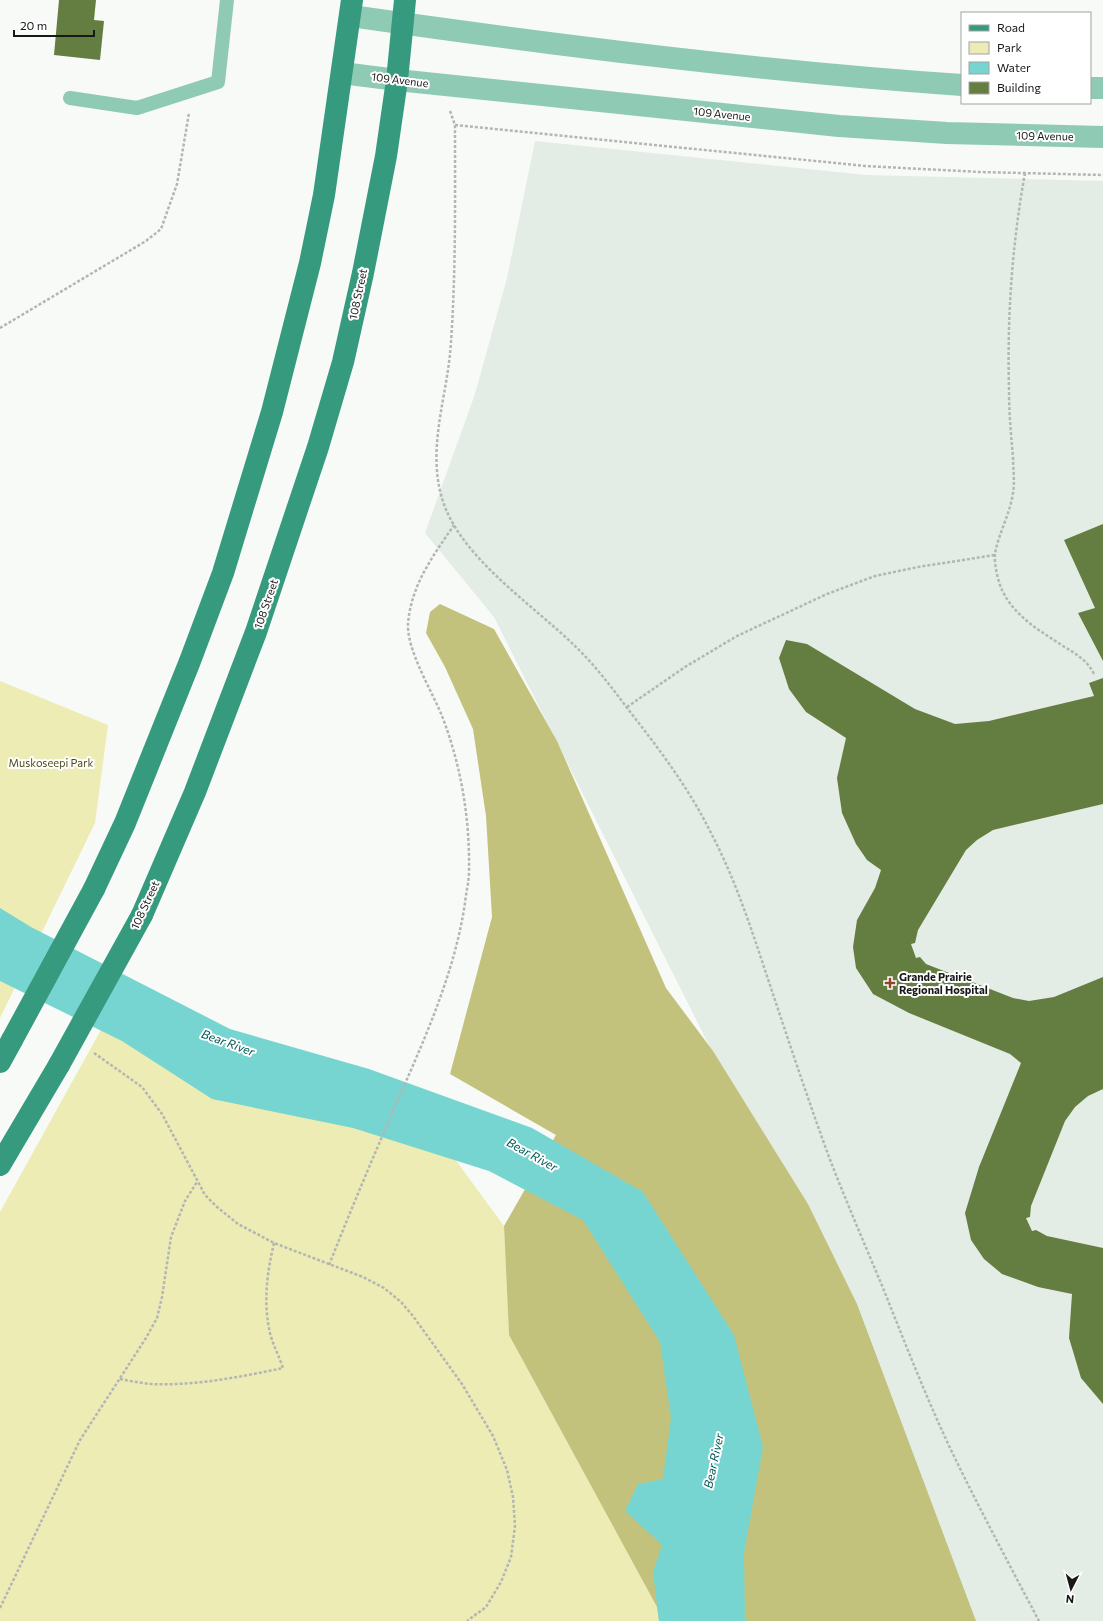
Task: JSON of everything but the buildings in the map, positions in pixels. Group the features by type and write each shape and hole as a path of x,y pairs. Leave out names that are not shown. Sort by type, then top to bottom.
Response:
{"main road":[{"name":"108 Street","path":"0,1165 59,1065 142,915 195,792 259,625 318,447 343,362 362,280 386,156 397,80 405,0"},
{"path":"0,1062 94,889 125,823 190,661 223,573 270,420 292,338 313,248 324,195 352,8"}],"street":[{"path":"352,8 403,24 462,33 861,78 961,85"},
{"name":"109 Avenue","path":"342,73 840,126 947,133 1103,137"},
{"path":"1091,88 1103,88"}],"lane":[{"path":"70,98 137,108 218,82 227,0"}],"path":[{"path":"0,328 146,241 161,228 177,184 194,90"},
{"path":"450,114 455,124 455,252 453,308 450,356 445,395 438,423 436,467 445,508 467,546 578,648 627,707 692,798 712,834 730,871 748,920 829,1156 921,1383 954,1456 1039,1621"},
{"path":"455,124 866,166 1103,175"},
{"path":"1025,173 1016,223 1008,334 1009,392 1014,472 1013,492 1009,513 995,555 1001,589 1012,608 1025,621 1080,656 1090,666 1094,674"},
{"path":"329,1265 353,1203 425,1039 445,987 453,961 462,919 469,873 468,837 464,795 456,760 442,718 415,657 408,627 414,592 422,572 454,525"},
{"path":"627,707 685,667 737,636 827,594 883,575 918,567 995,555"},
{"path":"87,1049 100,1056 142,1087 162,1114 205,1195 238,1224 274,1243 363,1277 384,1288 401,1302 413,1316 462,1384 493,1436 507,1470 514,1504 515,1526 511,1557 501,1582 486,1607 467,1621"},
{"path":"0,1608 80,1440 120,1379 157,1318 162,1297 171,1237 185,1201 197,1182"},
{"path":"120,1379 150,1384 190,1383 236,1378 283,1368 271,1333 266,1306 268,1269 274,1243"}],"shaded area":[{"name":"Grande Prairie Regional Hospital","path":"535,141 866,175 1103,181 1103,1621 971,1621 861,1348 494,617 425,533 475,394 507,278"},
{"path":"440,604 494,629 557,741 666,988 713,1051 808,1204 857,1304 976,1621 659,1621 657,1607 509,1335 504,1226 556,1135 450,1074 492,917 486,816 473,729 445,667 426,633 430,612"}],"green space":[{"name":"Muskoseepi Park","path":"0,681 108,725 95,823 0,1018"},
{"path":"117,1001 416,1106 504,1226 509,1335 657,1607 659,1621 0,1621 0,1212"}],"water":[{"name":"Bear River","path":"0,908 31,927 230,1029 369,1069 532,1128 643,1192 734,1335 763,1447 744,1553 745,1621 659,1621 653,1572 662,1545 625,1511 638,1484 663,1479 671,1418 660,1342 583,1220 489,1171 353,1128 212,1099 122,1041 0,981"}],"place":[{"name":"Grande Prairie Regional Hospital","path":"890,983"}]}
